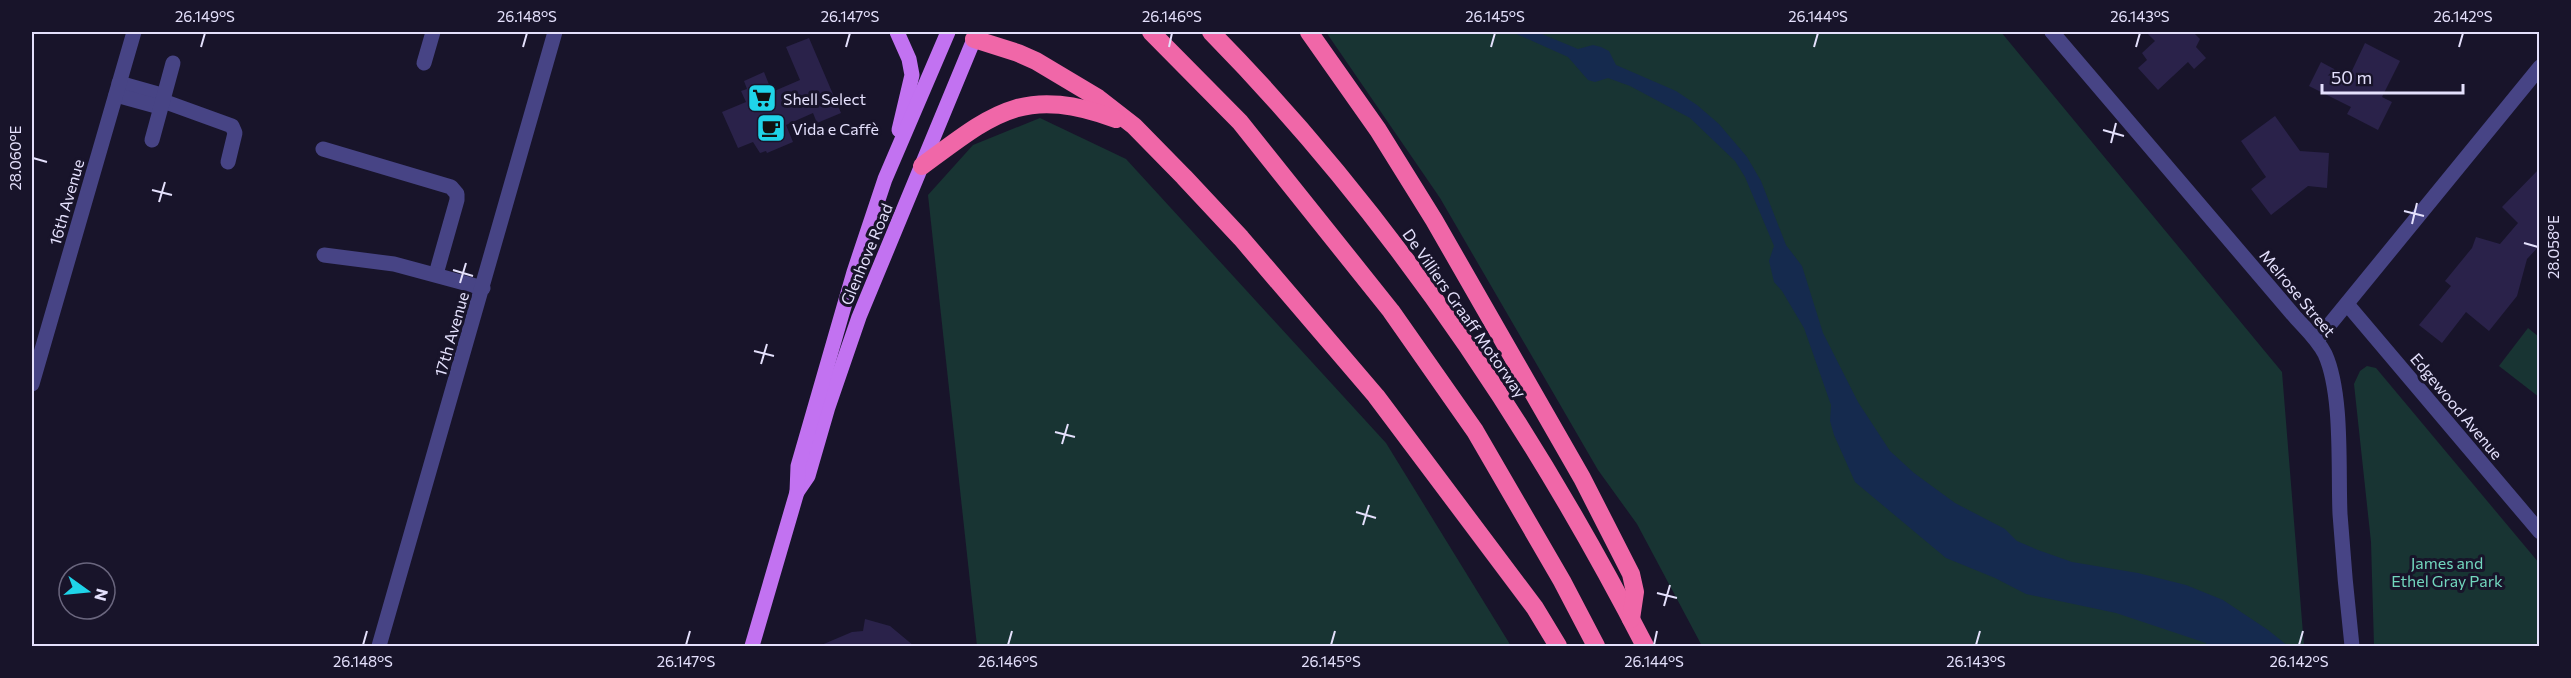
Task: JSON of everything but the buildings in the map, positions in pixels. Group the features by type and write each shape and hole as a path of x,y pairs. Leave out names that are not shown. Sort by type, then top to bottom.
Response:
{"highway":[{"path":"1151,32 1240,122 1390,311 1475,431 1562,581 1596,646"},
{"name":"De Villiers Graaff Motorway","path":"1211,32 1349,187 1473,353 1565,497 1645,646"},
{"path":"1309,32 1378,130 1434,220 1582,478 1631,574 1635,592 1631,619"},
{"path":"975,35 1036,61 1098,98 1134,126 1241,238 1376,396 1535,608 1558,646"},
{"path":"922,166 990,117 1012,108 1040,104 1060,105 1098,113 1134,126"}],"main road":[{"path":"897,32 909,59 912,75 899,125 900,142"},
{"path":"947,32 975,35"},
{"name":"Glenhove Road","path":"752,646 797,492 798,466 833,339 885,178 947,32"},
{"name":"Glenhove Road","path":"797,492 808,476 828,407 859,317 975,35"}],"street":[{"name":"16th Avenue","path":"32,384 134,32"},
{"path":"424,63 433,32"},
{"name":"17th Avenue","path":"379,646 555,32"},
{"name":"Melrose Street","path":"2052,32 2317,340 2325,355 2334,383 2341,523 2352,646"},
{"path":"152,140 173,63"},
{"path":"2317,340 2540,67"},
{"path":"118,89 158,94 163,101 232,126 235,133 228,162"},
{"path":"324,149 451,187 457,194 457,200 436,274"},
{"path":"324,255 367,259 436,274 483,288"},
{"name":"Edgewood Avenue","path":"2347,304 2540,532"}],"green space":[{"path":"1326,32 2001,32 2282,372 2304,646 1702,646 1637,524 1598,470 1440,198"},
{"path":"1040,118 1126,159 1386,443 1511,646 977,646 928,195 973,145"},
{"path":"2528,328 2539,337 2539,397 2499,366"},
{"name":"James and Ethel Gray Park","path":"2367,366 2376,368 2539,563 2539,646 2374,646 2371,542 2354,384 2360,371"}],"water":[{"path":"1512,32 1537,32 1578,49 1593,45 1601,47 1609,51 1616,65 1676,91 1719,124 1747,157 1761,181 1786,245 1802,266 1823,333 1858,402 1890,451 1914,473 1955,503 2005,529 2017,541 2072,562 2138,573 2186,585 2223,600 2288,646 2207,646 2206,643 2116,613 2026,594 1995,578 1946,558 1855,482 1834,435 1830,421 1831,405 1804,328 1774,282 1769,261 1774,246 1745,177 1735,161 1690,118 1630,86 1608,78 1595,82 1588,80 1568,57"}],"place":[{"name":"Shell Select","path":"762,98"},
{"name":"Vida e Caffè","path":"771,128"}]}
